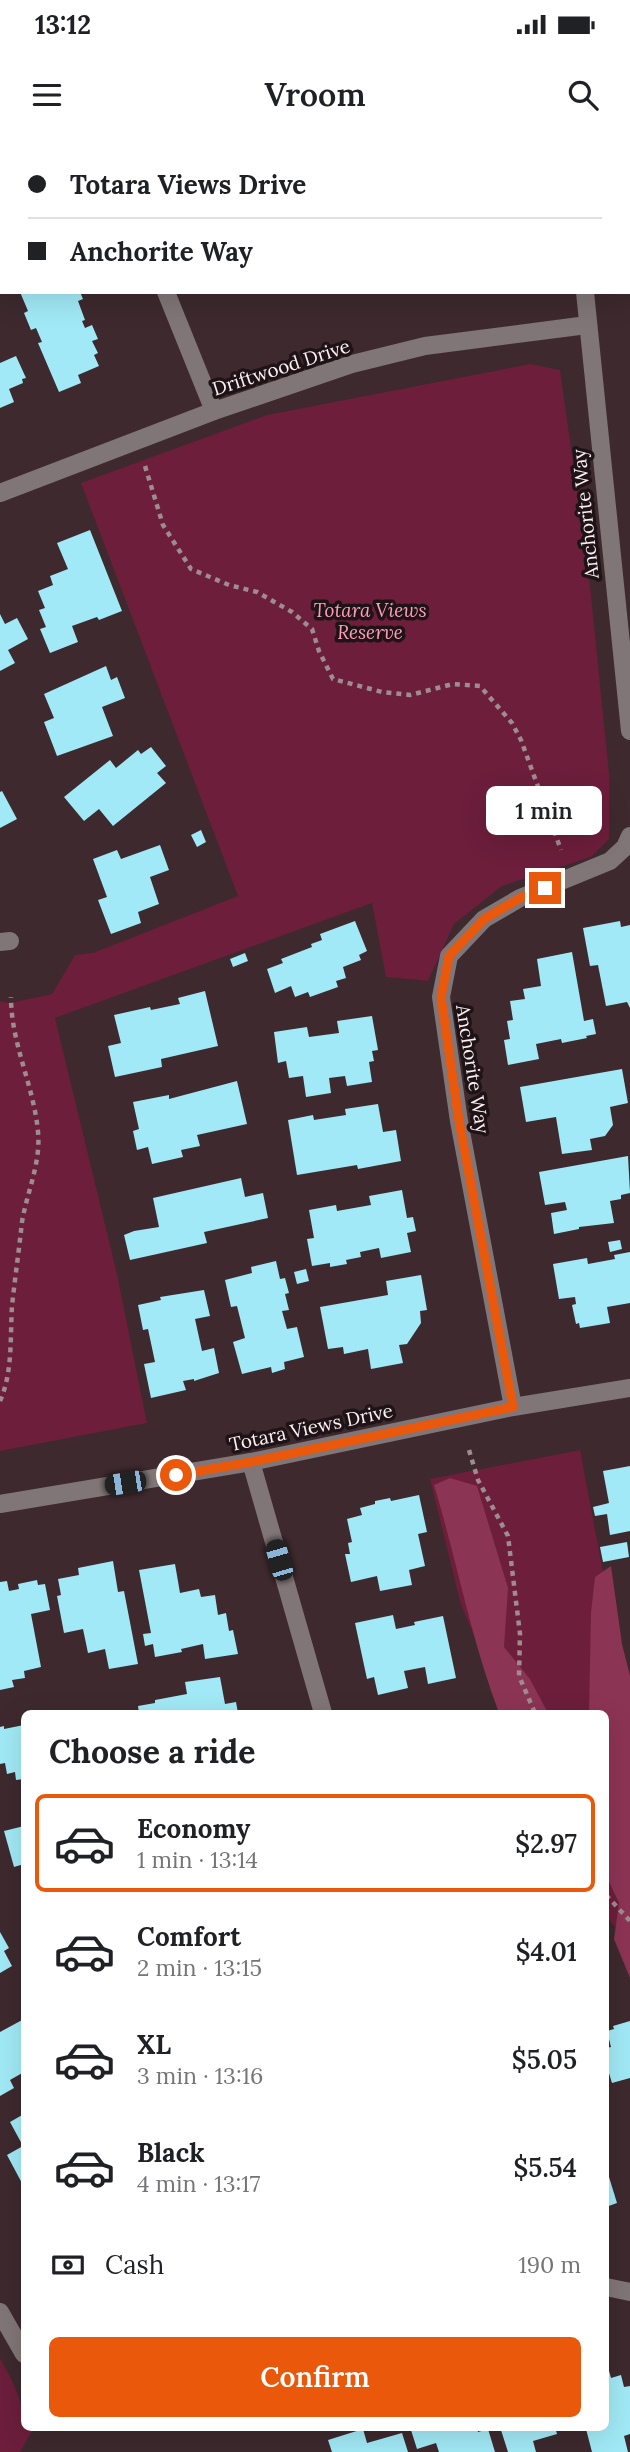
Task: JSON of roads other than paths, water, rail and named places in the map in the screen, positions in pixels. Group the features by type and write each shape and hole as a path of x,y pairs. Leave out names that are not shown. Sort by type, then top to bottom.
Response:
{"street":[{"path":"167,294 214,411"},
{"name":"Anchorite Way","path":"585,294 630,731"},
{"name":"Driftwood Drive","path":"0,493 214,411 352,364 425,346 587,325"},
{"name":"Anchorite Way","path":"513,1407 459,1121 441,997 449,956 484,919 520,898 610,861 625,847 630,836"},
{"name":"Totara Views Drive","path":"0,1504 251,1462 513,1407 630,1388"},
{"path":"251,1462 322,1710"},
{"path":"609,2288 630,2292"},
{"path":"0,2312 21,2349"}],"park label":[{"name":"Totara Views Reserve","path":"370,621"}]}
